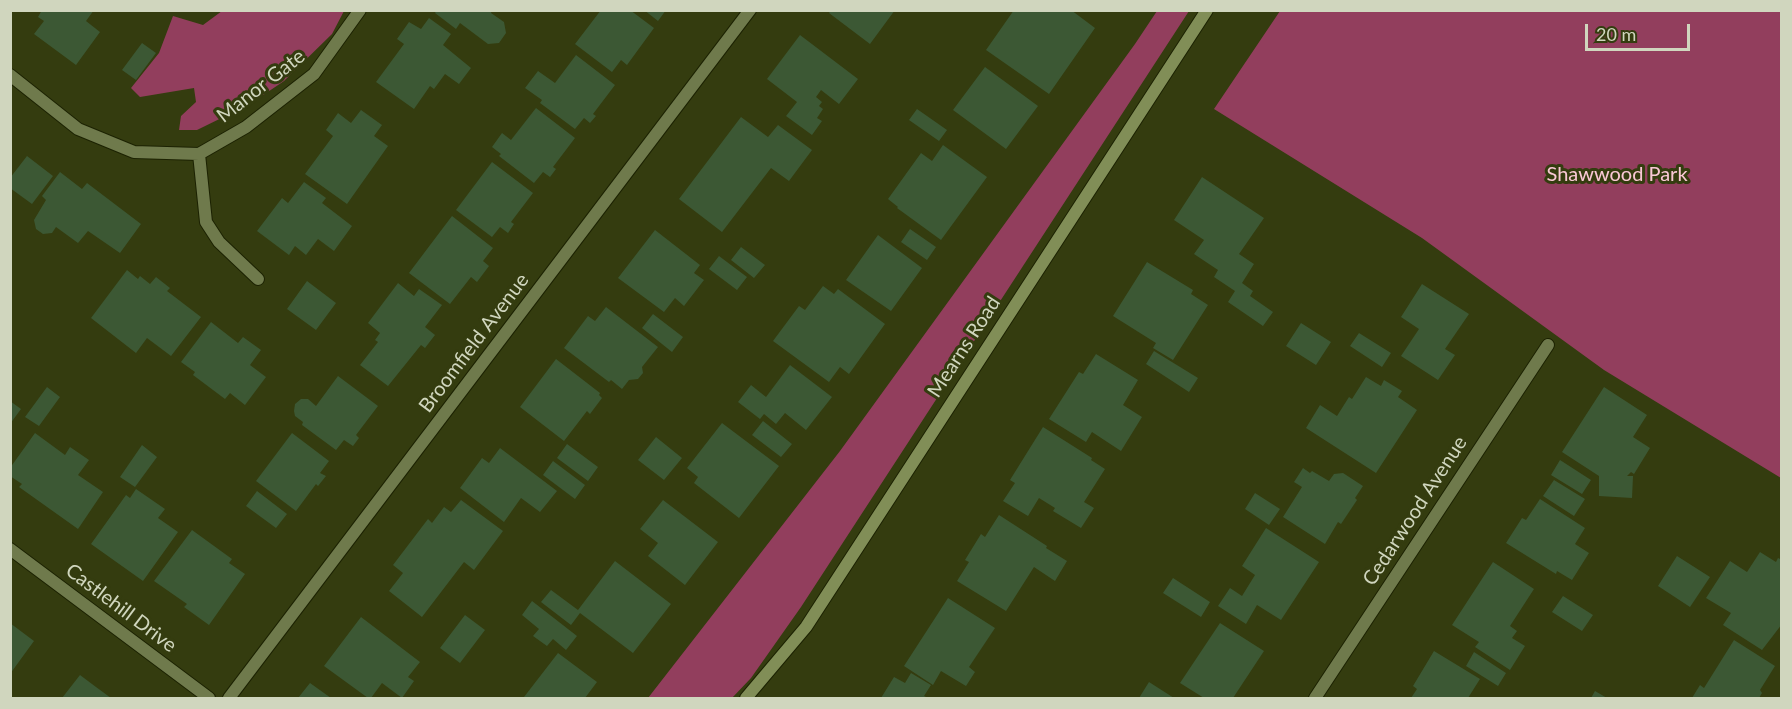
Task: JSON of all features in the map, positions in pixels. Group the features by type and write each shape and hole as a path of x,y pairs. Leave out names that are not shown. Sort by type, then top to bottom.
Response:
{"street":[{"name":"Manor Gate","path":"199,154 246,127 314,74 360,10"},
{"name":"Broomfield Avenue","path":"229,699 750,10"},
{"name":"Mearns Road","path":"746,699 806,627 1207,10"},
{"path":"10,75 78,129 134,152 199,154 206,222 219,242 258,279"},
{"name":"Cedarwood Avenue","path":"1315,699 1548,345"},
{"name":"Castlehill Drive","path":"10,549 209,699"}],"green space":[{"path":"222,11 344,11 332,34 284,81 250,104 197,130 179,130 181,116 196,102 194,88 140,97 131,88 159,53 173,16 203,25"},
{"path":"1157,11 1189,11 801,607 751,678 732,698 648,698 840,451"},
{"name":"Shawwood Park","path":"1280,11 1781,11 1781,478 1604,370 1422,238 1214,109"}],"building":[{"path":"42,10 94,10 86,21 100,32 76,65 34,34 44,21 38,17"},
{"path":"437,10 492,10 491,13 504,22 506,33 499,43 488,44 460,23 456,29 435,13"},
{"path":"601,10 630,10 654,28 627,65 621,60 612,72 575,44"},
{"path":"644,10 666,10 658,21"},
{"path":"831,10 895,10 870,44 829,13"},
{"path":"1014,10 1071,10 1095,28 1049,94 986,50"},
{"path":"429,18 451,34 443,45 471,68 459,84 445,74 434,89 430,86 414,109 376,82 404,44 397,39 409,22 421,29"},
{"path":"800,35 858,79 839,104 821,90 816,97 822,102 819,106 823,109 817,118 822,121 812,135 786,116 797,102 767,79"},
{"path":"142,43 156,53 136,80 122,70"},
{"path":"576,55 615,85 593,114 596,116 590,123 584,118 575,129 540,103 542,100 525,88 538,71 555,83"},
{"path":"985,67 1038,106 1006,149 953,110"},
{"path":"536,108 575,138 553,167 556,169 550,177 543,172 534,183 499,156 501,154 492,147 502,133 511,140"},
{"path":"917,109 947,130 939,141 909,120"},
{"path":"361,110 382,125 374,136 388,146 347,204 305,174 333,136 326,130 338,113 351,123"},
{"path":"741,117 768,137 778,125 812,150 789,181 771,168 722,232 679,199"},
{"path":"943,145 987,177 941,240 888,199 921,153 932,161"},
{"path":"27,156 53,176 32,204 10,188 10,178"},
{"path":"492,162 533,193 511,222 514,224 508,233 500,227 492,237 456,210"},
{"path":"60,172 82,189 87,183 141,224 120,253 88,231 78,243 56,227 52,233 43,234 36,229 34,220 46,200 42,196"},
{"path":"1202,177 1264,218 1239,254 1254,264 1242,283 1253,291 1250,296 1273,312 1263,326 1228,302 1235,291 1214,277 1218,270 1194,254 1204,240 1174,220"},
{"path":"304,182 326,198 322,203 352,226 334,251 318,239 306,255 295,246 289,255 257,231 282,198 288,203"},
{"path":"452,216 493,248 483,261 489,266 477,282 471,277 450,304 409,273"},
{"path":"910,229 936,247 927,260 901,242"},
{"path":"655,230 700,265 694,273 704,280 684,306 675,298 664,312 618,278"},
{"path":"878,235 922,268 891,311 846,280"},
{"path":"741,247 765,265 754,278 731,260"},
{"path":"719,256 747,277 737,290 709,269"},
{"path":"1147,262 1193,290 1191,294 1208,305 1173,360 1153,348 1156,343 1113,316"},
{"path":"127,270 138,279 140,276 150,284 156,277 170,288 167,291 201,317 171,356 147,338 136,353 91,318"},
{"path":"307,281 336,303 316,330 287,309"},
{"path":"398,283 414,296 419,289 442,305 425,327 435,335 425,348 421,345 388,386 360,365 378,342 375,340 380,333 368,323"},
{"path":"1422,284 1469,314 1445,349 1455,355 1438,380 1401,356 1419,329 1401,317"},
{"path":"823,286 834,294 838,289 885,324 849,374 840,367 829,382 773,341 799,306 805,310"},
{"path":"606,307 658,347 642,367 643,373 638,379 629,380 622,389 564,348 588,316 595,321"},
{"path":"653,314 683,337 672,352 642,328"},
{"path":"211,322 238,343 243,337 261,350 250,365 266,377 245,405 230,393 225,399 193,375 195,372 181,362"},
{"path":"1301,323 1331,342 1316,365 1286,346"},
{"path":"1359,333 1391,353 1382,367 1350,346"},
{"path":"1154,351 1198,378 1189,392 1146,364"},
{"path":"1096,354 1138,380 1123,405 1142,417 1121,451 1092,432 1086,442 1049,419 1079,372 1083,374"},
{"path":"556,359 600,393 602,398 590,414 587,411 564,441 520,407"},
{"path":"790,365 832,397 806,430 785,413 776,424 764,414 760,419 738,402 751,385 766,397"},
{"path":"338,376 378,406 356,435 359,438 353,446 344,440 336,450 302,425 303,422 295,416 294,411 295,404 301,399 308,399 316,406"},
{"path":"1366,377 1381,386 1384,380 1402,391 1398,397 1417,410 1376,473 1306,428 1320,405 1337,416 1349,397 1352,399"},
{"path":"47,387 60,397 39,426 25,417"},
{"path":"1604,387 1647,415 1633,437 1650,448 1634,474 1631,472 1627,476 1633,476 1632,498 1599,496 1599,476 1562,452"},
{"path":"10,401 21,409 10,424"},
{"path":"763,421 792,444 781,457 752,435"},
{"path":"722,423 779,466 739,518 694,483 698,477 687,468"},
{"path":"1043,427 1092,458 1091,460 1105,469 1084,502 1094,508 1081,528 1053,511 1055,508 1039,498 1028,516 1003,501 1015,483 1010,480"},
{"path":"35,433 65,455 70,447 89,460 78,475 103,492 78,529 19,487 22,484 10,476 10,468"},
{"path":"292,433 329,461 320,473 326,476 318,486 316,484 296,511 256,481"},
{"path":"656,437 682,458 664,480 638,460"},
{"path":"567,444 598,467 588,481 557,458"},
{"path":"142,445 157,457 135,487 120,477"},
{"path":"500,448 557,491 540,512 521,498 504,522 460,488 482,458 489,463"},
{"path":"1560,460 1591,480 1582,494 1551,475"},
{"path":"553,461 585,485 575,499 543,475"},
{"path":"1303,468 1329,481 1334,474 1343,473 1363,486 1355,498 1357,500 1341,524 1338,522 1325,544 1283,517 1302,487 1294,482"},
{"path":"1554,480 1585,499 1574,516 1543,496"},
{"path":"136,489 165,509 158,518 178,532 143,581 91,544 126,495 130,498"},
{"path":"257,491 287,514 276,528 246,506"},
{"path":"1255,493 1280,509 1269,525 1245,509"},
{"path":"1540,499 1585,528 1575,544 1589,553 1572,580 1557,571 1556,574 1506,543 1522,518 1526,520"},
{"path":"461,500 503,531 474,570 464,562 422,617 389,591 403,573 393,565 428,519 432,523 444,507 451,512"},
{"path":"663,500 718,542 685,585 648,556 658,543 640,529"},
{"path":"999,515 1067,561 1055,581 1034,567 1006,611 957,581 969,562 965,560 981,534 985,537"},
{"path":"1266,528 1319,562 1281,620 1257,605 1246,624 1218,606 1230,588 1242,596 1255,575 1242,566"},
{"path":"192,530 232,559 229,563 245,574 209,625 184,607 187,604 154,581"},
{"path":"1760,552 1776,562 1778,558 1782,560 1782,624 1762,650 1723,625 1731,613 1706,598 1730,561 1747,572"},
{"path":"1677,556 1710,577 1690,607 1658,586"},
{"path":"615,561 671,604 633,653 580,613 571,625 541,602 551,590 578,610"},
{"path":"1493,562 1534,589 1510,626 1517,631 1512,638 1525,646 1510,670 1475,647 1479,642 1452,625"},
{"path":"1173,578 1210,602 1201,617 1163,593"},
{"path":"1563,596 1593,615 1582,631 1552,612"},
{"path":"948,598 995,628 969,667 975,672 966,686 941,671 933,685 904,666"},
{"path":"532,601 577,636 566,650 553,639 547,646 533,636 539,629 522,615"},
{"path":"465,615 485,630 460,663 440,648"},
{"path":"361,617 420,662 408,677 414,681 402,698 382,683 371,698 368,698 324,666"},
{"path":"10,623 34,641 10,674"},
{"path":"1220,623 1264,651 1233,698 1204,698 1180,683"},
{"path":"1734,640 1775,666 1760,690 1762,693 1759,698 1692,698 1700,685 1704,688"},
{"path":"1434,651 1480,679 1468,698 1411,698 1417,689 1413,686"},
{"path":"1474,652 1506,673 1498,686 1466,666"},
{"path":"558,653 597,682 585,698 524,697"},
{"path":"911,673 931,685 924,696 928,698 881,698 894,677 905,683"},
{"path":"80,675 96,687 111,698 62,698"},
{"path":"1149,682 1174,698 1139,698"},
{"path":"310,683 331,698 298,698"},
{"path":"1595,691 1607,698 1591,698"}]}
